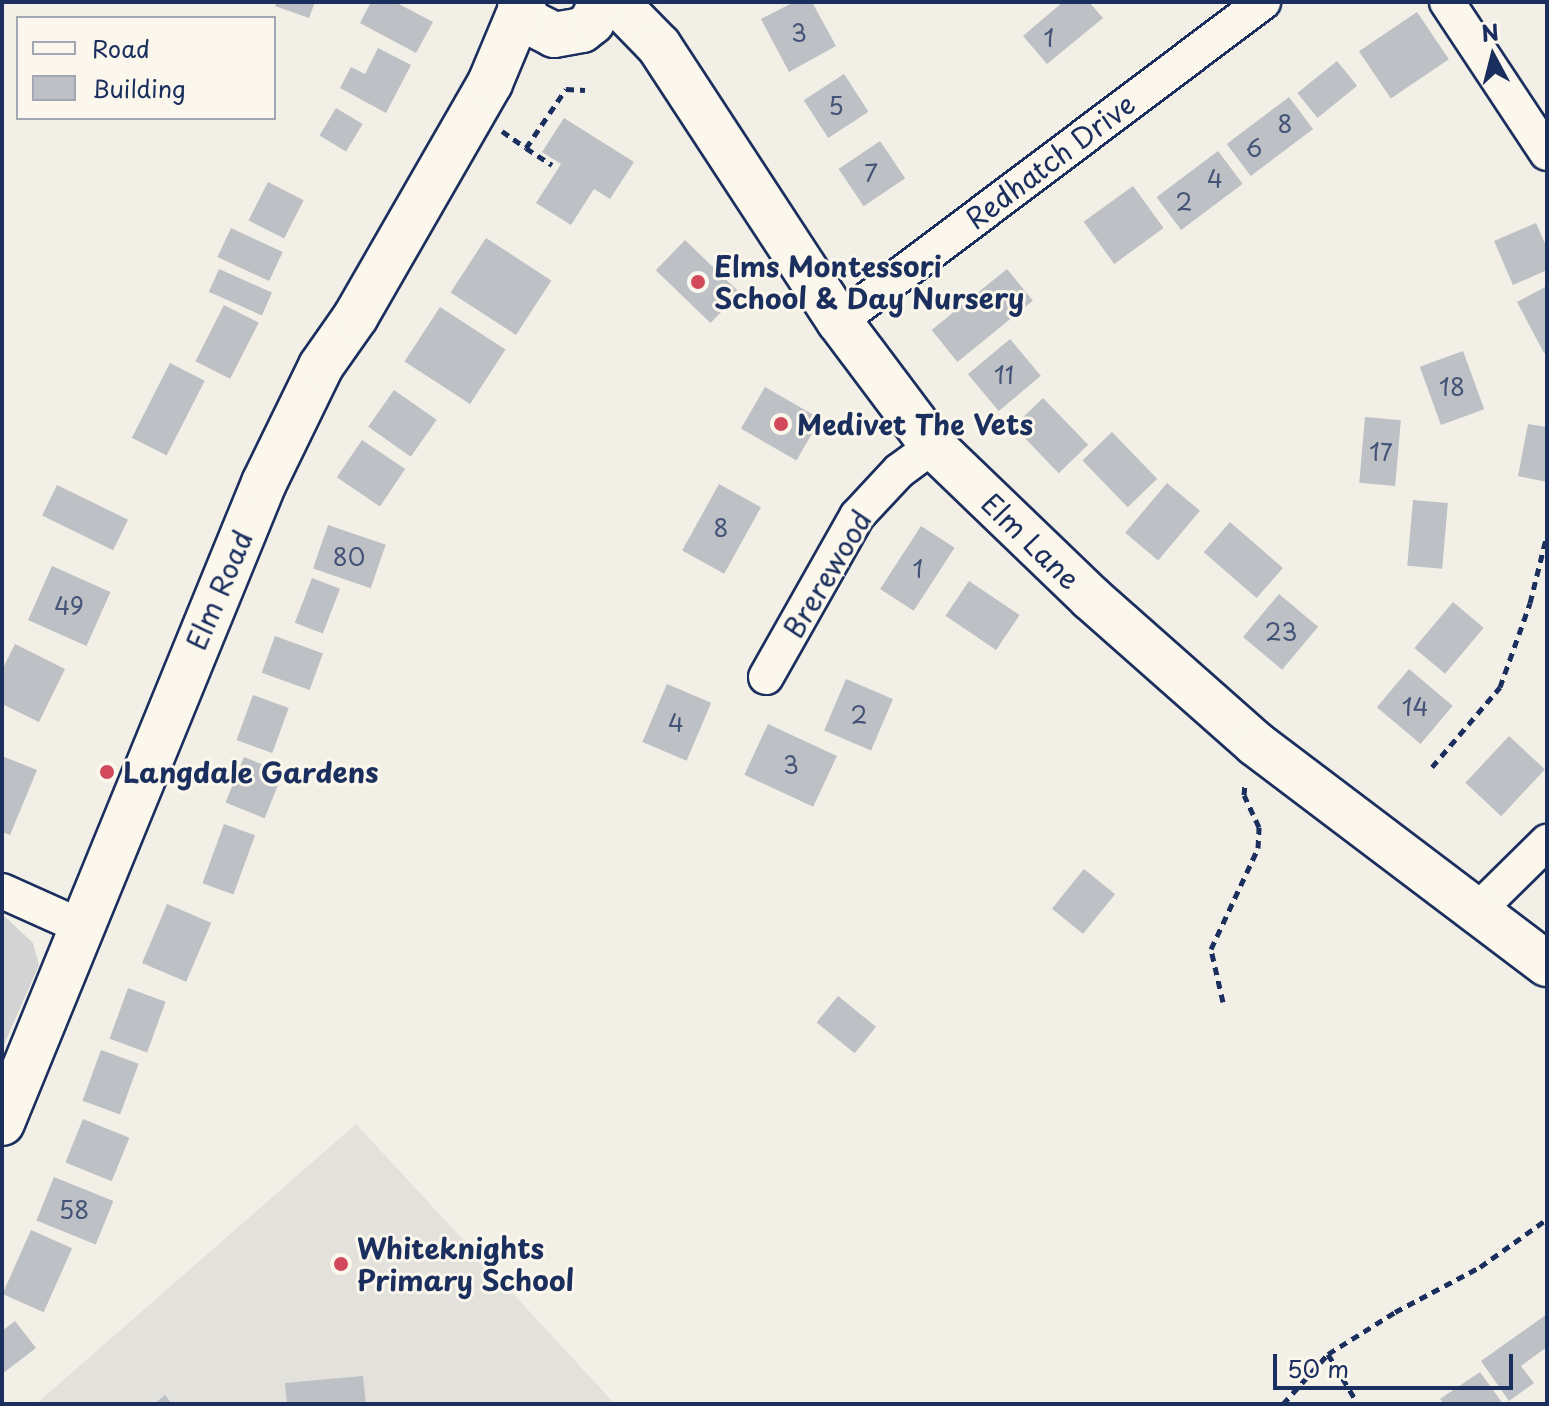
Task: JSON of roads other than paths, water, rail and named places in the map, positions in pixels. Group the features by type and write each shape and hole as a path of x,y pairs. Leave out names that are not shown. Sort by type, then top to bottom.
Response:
{"street":[{"name":"Elm Lane","path":"616,2 659,46 839,321 933,446 1091,598 1245,735 1547,964"},
{"name":"Redhatch Drive","path":"839,321 1263,2"},
{"path":"1447,2 1547,153"},
{"name":"Elm Lane","path":"556,16 628,49 680,82"},
{"name":"Elm Road","path":"2,1123 80,926 264,483 321,366 356,316 490,103 556,16"},
{"name":"Brerewood","path":"766,677 857,516 899,471 933,446"},
{"path":"1476,912 1547,842"},
{"path":"2,891 80,926"}],"place":[{"name":"Elms Montessori School & Day Nursery","path":"698,282"},
{"name":"Medivet The Vets","path":"781,424"},
{"name":"Langdale Gardens","path":"107,772"},
{"name":"Whiteknights Primary School","path":"341,1264"}]}
